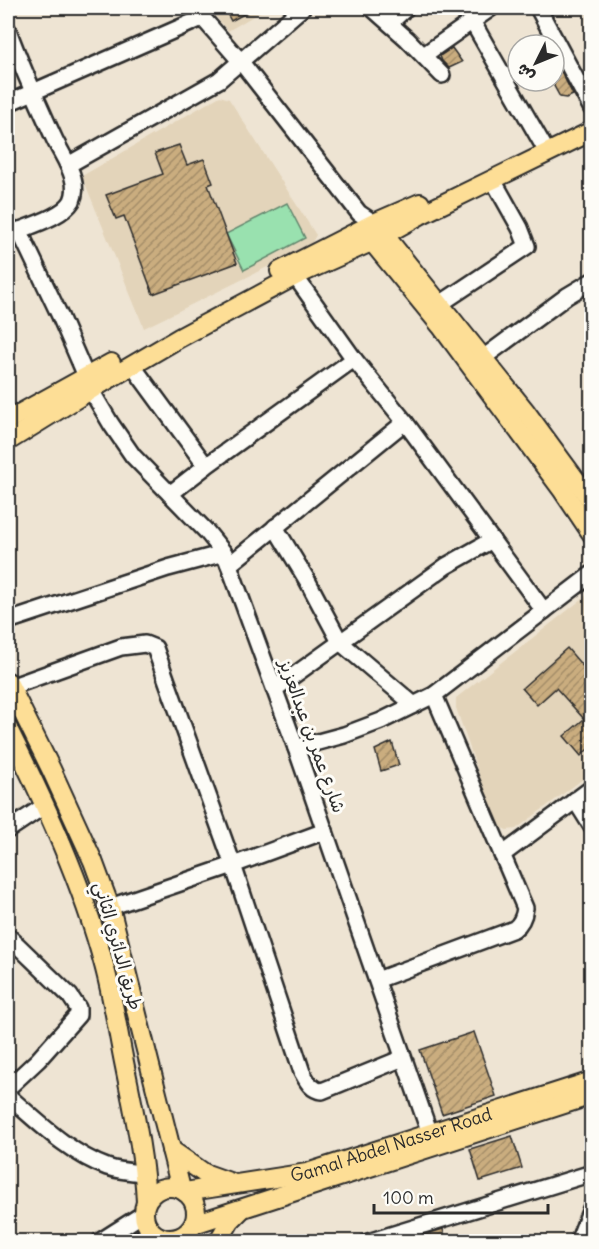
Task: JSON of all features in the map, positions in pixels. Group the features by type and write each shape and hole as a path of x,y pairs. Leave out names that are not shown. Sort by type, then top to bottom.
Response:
{"main road":[{"path":"8,441 89,383 291,265 468,182 591,120"},
{"path":"9,415 132,365 296,276 370,228 493,180 591,131"},
{"path":"370,228 440,304 526,412 591,502"},
{"path":"370,228 563,491 591,534"},
{"name":"طريق الدائري الثاني","path":"9,685 80,832 110,907 183,1191"},
{"name":"طريق الدائري الثاني","path":"8,729 60,841 91,922 104,966 141,1143 144,1208"},
{"path":"60,841 80,832"},
{"name":"Gamal Abdel Nasser Road","path":"183,1191 307,1173 591,1081"},
{"name":"Gamal Abdel Nasser Road","path":"196,1230 242,1209 591,1095"},
{"path":"171,1150 204,1173 234,1184"},
{"path":"165,1187 183,1191 193,1201 196,1212 196,1230 181,1237 162,1238 144,1221 144,1208 157,1190 165,1187"},
{"path":"218,1242 230,1221 242,1209"}],"street":[{"path":"68,165 219,80 302,8"},
{"path":"372,8 442,75"},
{"path":"390,23 405,8"},
{"path":"424,56 491,8"},
{"path":"538,8 591,109"},
{"path":"8,103 198,13 241,62 370,228"},
{"path":"472,21 543,145"},
{"path":"8,30 68,165 74,190 70,203 62,211 13,232"},
{"path":"440,304 527,246 520,228 493,180"},
{"name":"شارع عمر بن عبدالعزيز","path":"13,232 60,316 103,412 133,456 207,532 226,559 296,748 430,1134"},
{"path":"296,276 354,359 405,422 544,611"},
{"path":"483,358 591,281"},
{"path":"170,494 354,359"},
{"path":"132,365 206,466"},
{"path":"8,621 168,568 226,559 275,528 405,422"},
{"path":"275,528 307,580 340,642 414,705"},
{"path":"275,689 446,566 492,540"},
{"path":"296,748 344,735 434,695 591,574"},
{"path":"9,685 121,647 145,644 155,648 233,865 302,1072 311,1086 322,1091 403,1058"},
{"path":"377,980 514,929 519,926 524,915 525,908 434,695"},
{"path":"502,855 591,788"},
{"path":"575,800 591,827"},
{"path":"8,830 44,806"},
{"path":"110,907 325,831"},
{"path":"8,936 70,996 78,1008 78,1014 38,1060 8,1088"},
{"path":"8,1096 91,1161 123,1171 144,1173"},
{"path":"368,1242 591,1173"},
{"path":"578,1242 591,1206"},
{"path":"99,1242 144,1208"},
{"path":"135,1242 162,1238"}],"shaded area":[{"path":"209,8 267,8 228,31"},
{"path":"220,96 229,99 316,235 310,246 144,328 82,176"},
{"path":"591,592 591,773 516,829 507,830 497,826 456,708 456,698"}],"green space":[{"path":"287,203 305,238 244,270 226,234"}],"building":[{"path":"224,8 255,8 231,21"},
{"path":"452,48 462,62 449,68 440,56"},
{"path":"566,81 573,95 566,98 560,97 558,93 566,93"},
{"path":"179,145 187,165 204,159 213,183 208,185 237,263 153,294 124,216 116,219 106,195 163,174 155,153"},
{"path":"567,648 591,676 591,746 581,756 564,736 584,719 556,688 537,705 522,688"},
{"path":"392,742 399,765 381,771 375,750"},
{"path":"474,1032 496,1096 442,1114 420,1050"},
{"path":"512,1136 522,1168 480,1181 470,1149"},
{"path":"443,1229 447,1242 408,1242 408,1240"}]}
